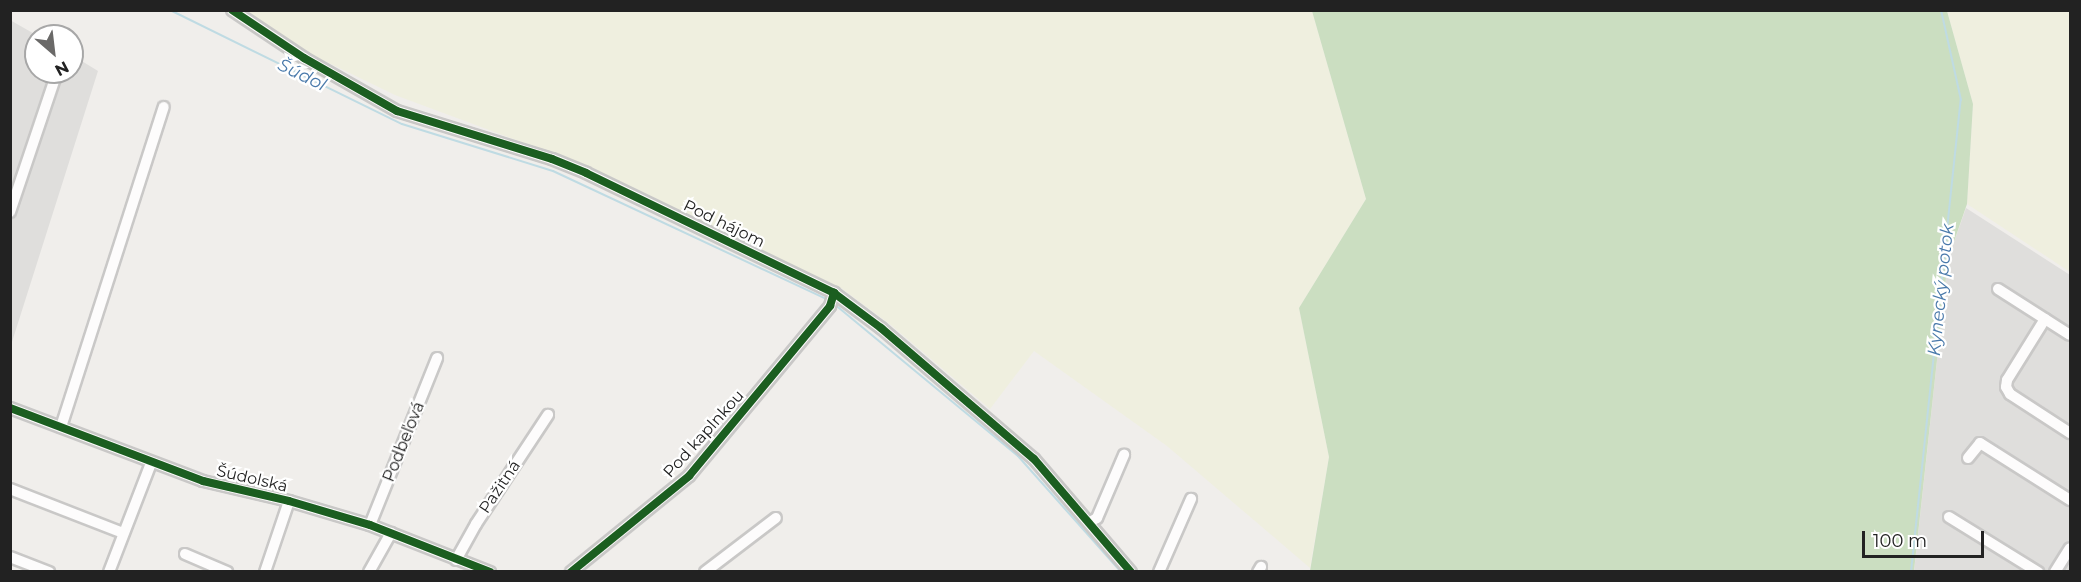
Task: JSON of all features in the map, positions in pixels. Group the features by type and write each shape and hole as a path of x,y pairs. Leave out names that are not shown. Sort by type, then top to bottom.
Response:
{"street":[{"name":"Pod hájom","path":"232,10 304,58 397,111 552,159 586,173 833,299 881,328 1034,459 1131,572"},
{"path":"10,212 53,84"},
{"path":"61,427 164,107"},
{"path":"1998,289 2070,335"},
{"name":"Pod kaplnkou","path":"572,572 689,476 833,299"},
{"path":"2045,319 2007,380 2006,387 2010,394 2070,433"},
{"name":"Podbeľová","path":"370,525 437,358"},
{"name":"Šúdolská","path":"10,408 203,481 289,501 370,525 490,572"},
{"name":"Pažitná","path":"456,560 476,524 548,415"},
{"path":"1968,458 1980,443 2070,500"},
{"path":"1090,522 1097,518 1124,455"},
{"path":"109,572 151,463"},
{"path":"10,489 123,533"},
{"path":"1159,572 1191,499"},
{"path":"265,572 289,501"},
{"path":"1949,517 2038,572"},
{"path":"705,572 776,518"},
{"path":"369,572 391,533"},
{"path":"2055,572 2070,548"},
{"path":"185,554 227,572"},
{"path":"10,557 49,572"}],"shaded area":[{"path":"10,20 24,28 24,84 84,84 84,62 98,71 11,345"},
{"path":"1966,208 2070,275 2070,571 1914,572 1948,259"}],"green space":[{"path":"246,11 1312,11 1366,199 1299,308 1329,457 1310,568 1167,446 1034,351 990,409 891,325 841,288 575,162 395,95 304,51"},
{"path":"1312,11 1947,11 1973,104 1967,204 1948,259 1914,571 1310,571 1329,457 1299,308 1366,199"},
{"path":"1947,11 2070,11 2070,272 1967,204 1973,104"}],"waterway":[{"name":"Šúdol","path":"170,10 402,124 553,171 828,300"},
{"name":"Kynecký potok","path":"1911,572 1961,100 1941,10"},
{"name":"Šúdol","path":"833,303 1018,456 1121,572"}],"cycle path":[{"path":"232,10 304,58 397,111 552,159 586,173 834,293 881,328 1034,459 1131,572"},
{"path":"571,572 689,476 830,306 834,293"},
{"path":"10,408 203,481 289,501 370,525 490,572"}]}
